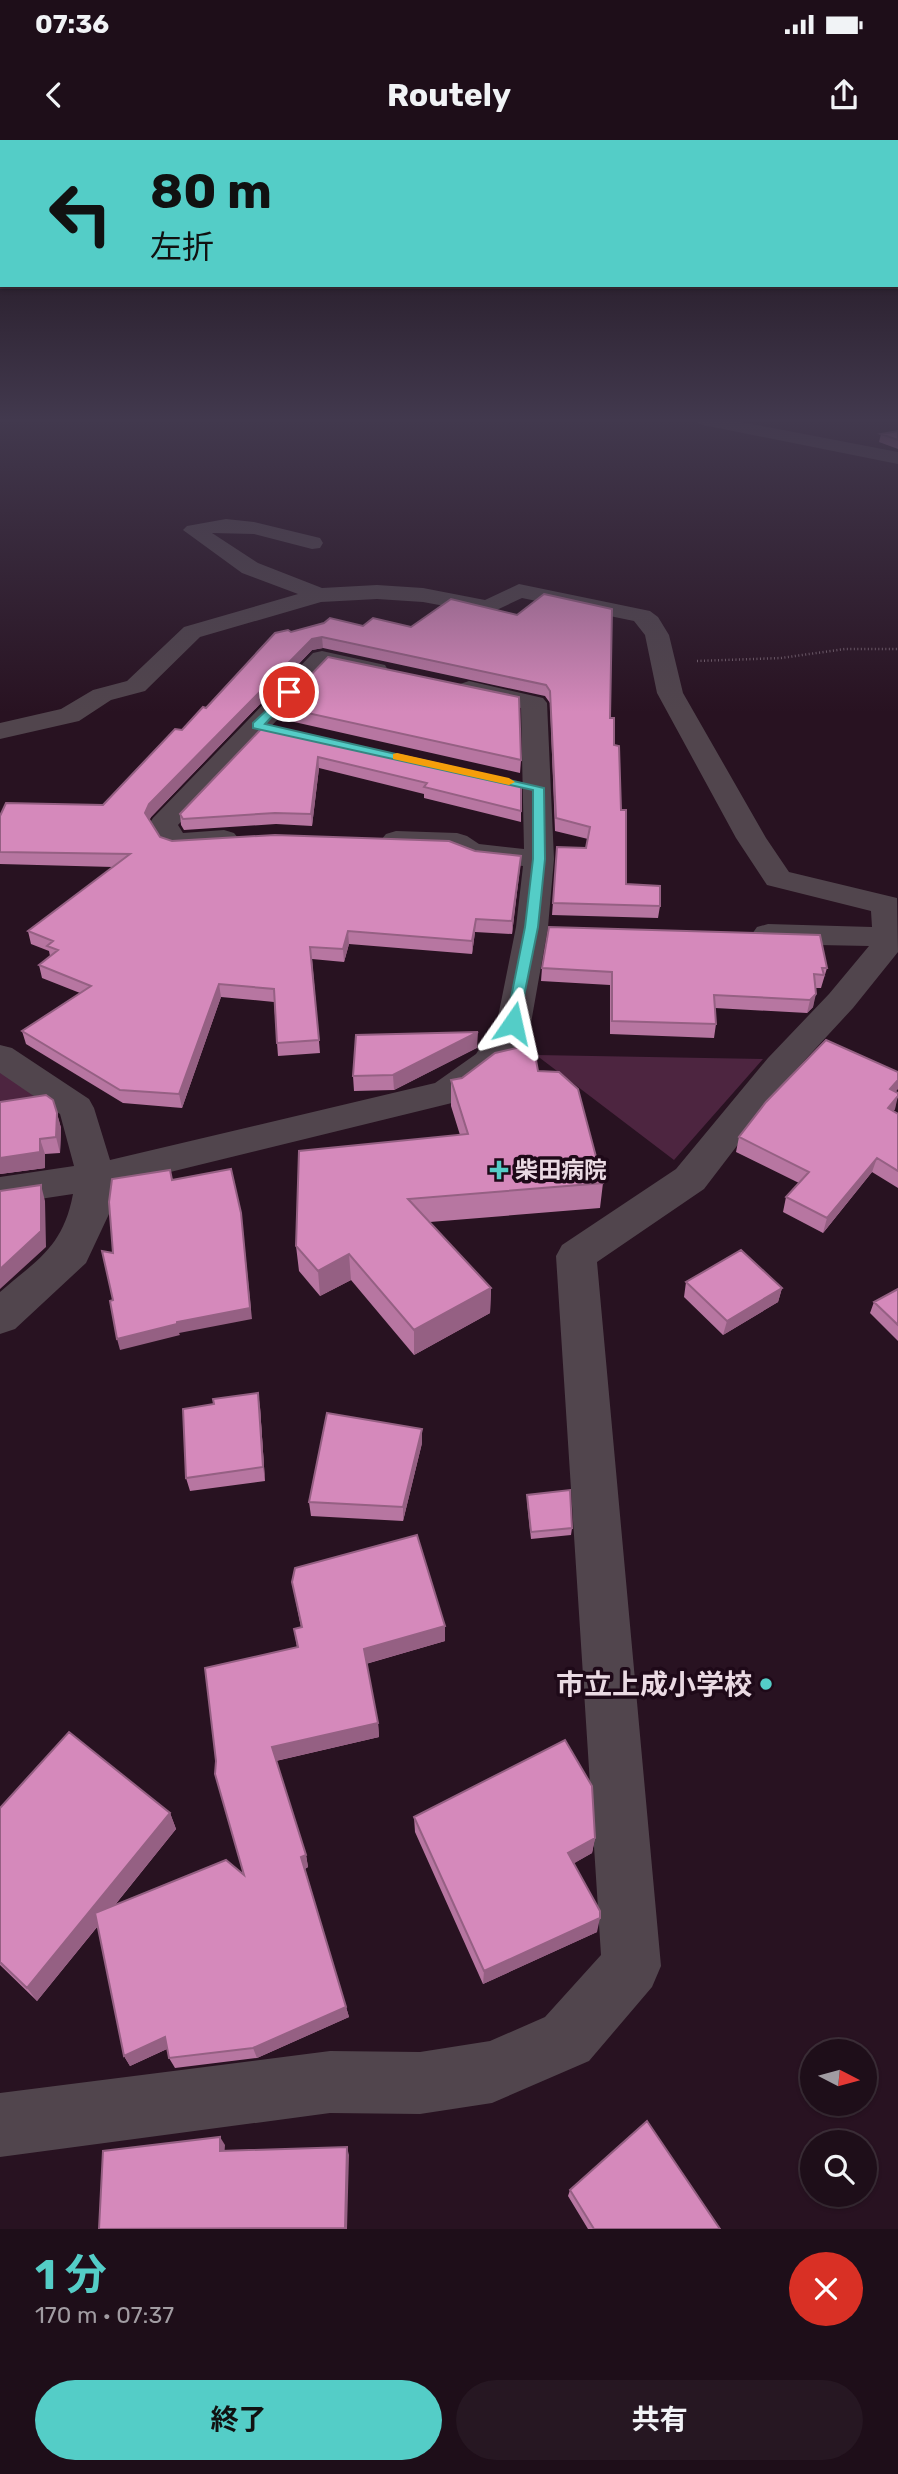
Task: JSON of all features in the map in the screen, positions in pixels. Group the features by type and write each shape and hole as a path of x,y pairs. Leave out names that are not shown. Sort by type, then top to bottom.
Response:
{"street":[{"path":"312,543 243,524 214,525 194,530 250,568 289,581 319,595"},
{"path":"0,731 70,715 102,695 136,686 169,652 199,629 319,595 377,592 423,595 488,607 519,591 642,616 650,622 657,635 670,693 751,838 778,879 886,905 894,935"},
{"path":"250,838 174,842 163,824 270,728 322,658 401,675"},
{"path":"0,1191 96,1177 447,1091 488,1062 513,1023 545,927 539,859 525,785 534,703 441,683"},
{"path":"374,839 457,842 471,852 539,859"},
{"path":"736,933 894,935"},
{"path":"0,2125 330,2082 420,2083 492,2072 567,2039 631,1966 576,1256 690,1179 780,1066 849,991 894,935"},
{"path":"0,1056 76,1108 96,1177 89,1214 72,1252 0,1317"}],"path":[{"path":"663,663 781,658 845,649 898,649"}],"shaded area":[{"path":"536,1055 763,1059 674,1160"},
{"path":"0,1069 3,1070 50,1109 0,1116"}],"building":[{"path":"544,594 612,609 610,718 614,718 614,745 619,746 621,810 626,810 626,884 660,886 660,906 553,903 557,847 586,848 590,827 556,818 550,691 546,685 322,637 312,639 149,804 145,813 160,837 172,841 275,835 449,841 475,851 521,856 512,921 476,919 472,941 348,931 343,949 310,947 319,1040 277,1043 274,989 219,984 179,1094 120,1090 22,1031 91,986 39,965 58,950 47,946 53,941 28,931 130,854 0,852 0,816 6,803 103,805 175,729 182,730 203,707 206,708 275,633 288,630 291,632 324,623 330,618 363,626 373,618 411,627 451,599 517,615"},
{"path":"328,657 519,697 521,760 280,707"},
{"path":"264,726 521,784 521,811 424,787 427,783 318,757 311,814 275,813 183,819 180,814"},
{"path":"549,927 820,935 827,968 822,968 824,975 814,974 816,994 810,1000 714,995 716,1024 612,1021 612,972 542,968"},
{"path":"478,1032 393,1075 353,1076 356,1035"},
{"path":"826,1040 898,1072 898,1080 890,1089 898,1093 898,1096 888,1108 898,1114 898,1171 877,1158 827,1218 786,1197 809,1172 739,1137 766,1102"},
{"path":"533,1044 538,1071 559,1072 578,1089 603,1183 408,1199 491,1288 414,1330 349,1254 318,1271 296,1246 299,1151 468,1134 451,1080 462,1078 495,1053"},
{"path":"46,1095 53,1100 57,1113 56,1137 40,1139 40,1152 0,1158 0,1102"},
{"path":"231,1169 241,1213 250,1308 177,1322 117,1339 110,1301 113,1300 102,1251 113,1253 109,1202 112,1179 170,1170 172,1180"},
{"path":"41,1185 41,1231 0,1269 0,1191"},
{"path":"741,1250 782,1288 727,1321 686,1282"},
{"path":"898,1289 898,1325 874,1302"},
{"path":"258,1393 263,1467 186,1478 183,1409 214,1404 213,1399"},
{"path":"327,1413 422,1429 403,1507 309,1502"},
{"path":"570,1490 572,1528 531,1532 527,1495"},
{"path":"417,1535 445,1626 364,1649 378,1723 272,1747 306,1855 301,1857 346,2007 253,2048 169,2058 165,2037 124,2056 95,1913 226,1860 244,1875 215,1774 216,1761 205,1668 298,1647 294,1629 302,1627 292,1582 295,1568"},
{"path":"69,1732 170,1813 27,1988 0,1962 0,1808"},
{"path":"565,1740 592,1786 595,1838 568,1853 600,1911 600,1918 484,1971 414,1817"},
{"path":"647,2121 720,2229 594,2229 570,2190"},
{"path":"220,2137 220,2151 347,2147 345,2228 99,2229 103,2151"}],"slow traffic":[{"path":"397,757 509,782"}],"place":[{"name":"柴田病院","path":"499,1170"},
{"name":"市立上成小学校","path":"766,1684"}],"route":[{"path":"289,692 257,725 538,788 539,859 531,927 513,1023"}]}
